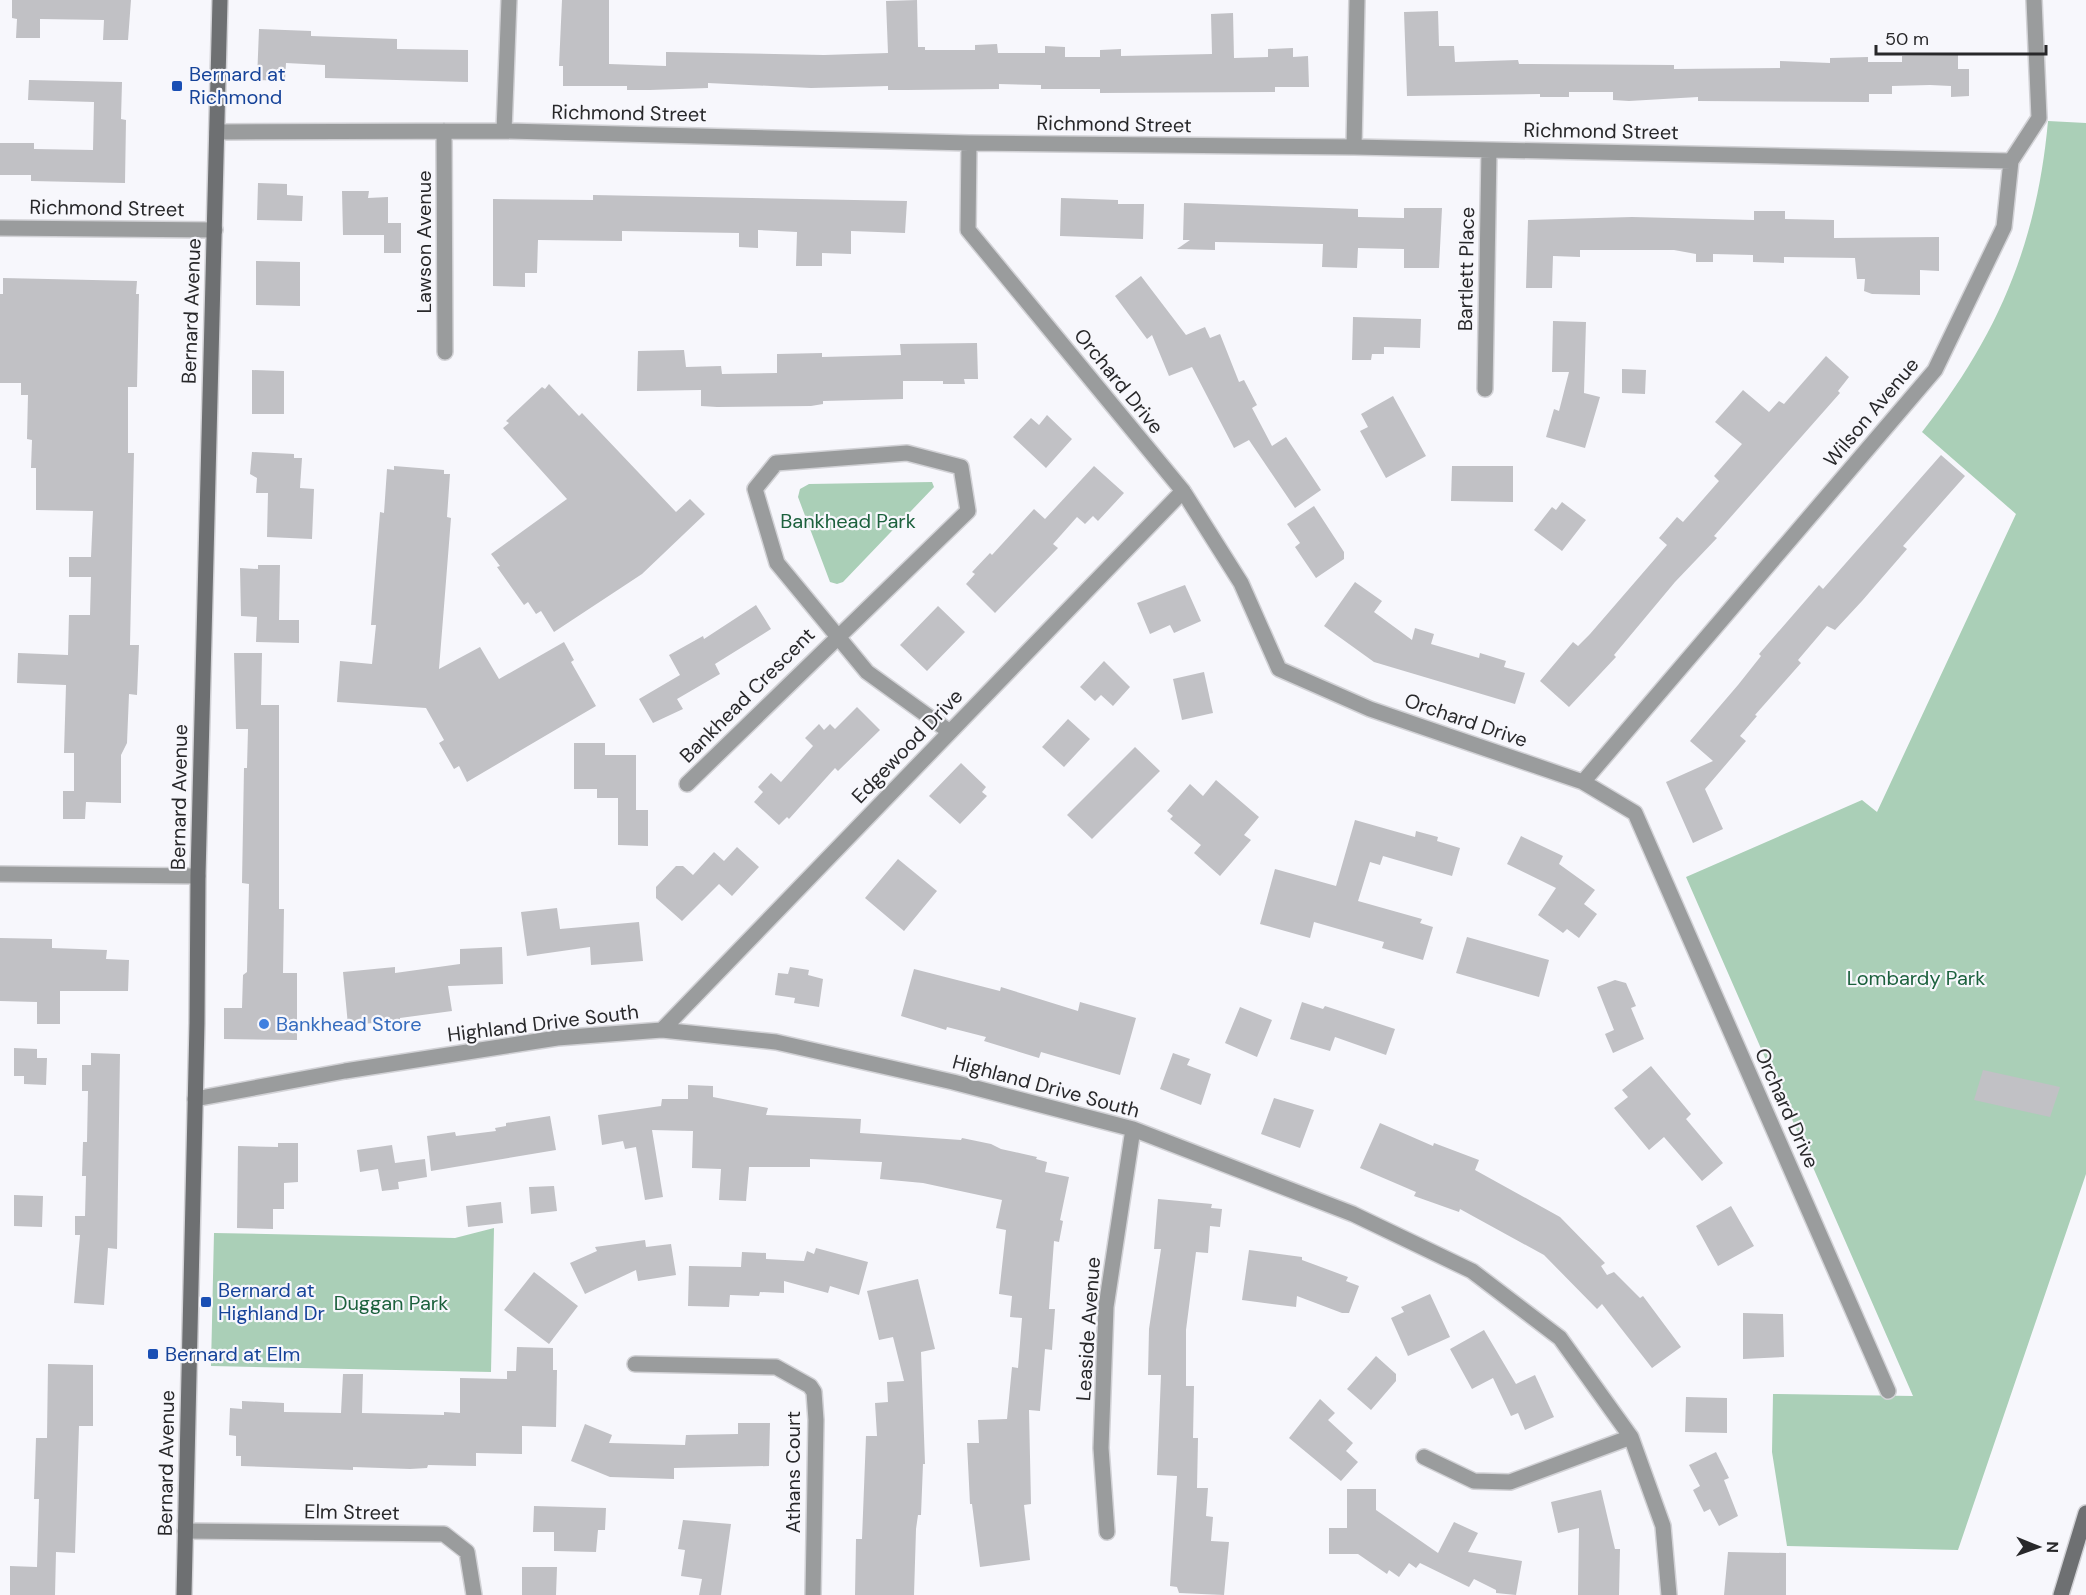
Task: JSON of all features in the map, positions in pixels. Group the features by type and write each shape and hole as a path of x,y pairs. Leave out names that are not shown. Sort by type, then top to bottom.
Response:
{"street":[{"name":"Bernard Avenue","path":"184,1595 198,876 220,0"},
{"path":"504,131 508,0"},
{"path":"1354,147 1357,0"},
{"name":"Wilson Avenue","path":"1583,782 1935,370 2004,227 2011,161 2039,118 2034,0"},
{"name":"Lawson Avenue","path":"444,131 446,352"},
{"name":"Richmond Street","path":"217,132 504,131 969,143 1354,147 2011,161"},
{"name":"Orchard Drive","path":"969,143 968,230 1183,491 1241,583 1279,669 1370,709 1583,782 1635,813 1888,1391"},
{"name":"Bartlett Place","path":"1485,389 1489,150"},
{"name":"Richmond Street","path":"0,228 214,230"},
{"name":"Bankhead Crescent","path":"687,784 837,636 968,511 961,466 907,453 776,463 755,489 777,563 837,636 867,672 950,732"},
{"name":"Edgewood Drive","path":"662,1030 1183,491"},
{"path":"0,874 198,876"},
{"name":"Highland Drive South","path":"195,1099 345,1071 557,1038 662,1030 776,1042 953,1082 1132,1129 1353,1215 1472,1272 1560,1338 1631,1437 1664,1526 1669,1595"},
{"name":"Leaside Avenue","path":"1107,1532 1101,1448 1106,1307 1132,1129"},
{"name":"Athans Court","path":"635,1364 776,1367 810,1386 814,1392 816,1420 813,1595"},
{"path":"1424,1457 1474,1481 1510,1482 1631,1437"},
{"path":"2061,1595 2086,1513"},
{"name":"Elm Street","path":"185,1531 444,1534 467,1552 474,1595"}],"green space":[{"name":"Lombardy Park","path":"2048,121 2086,123 2086,1174 1958,1550 1787,1546 1772,1452 1773,1394 1913,1396 1686,877 1862,800 1877,812 2016,514 1922,432 1972,360 2009,286 2034,208 2043,165"},
{"name":"Bankhead Park","path":"932,482 934,487 843,582 837,584 830,582 798,497 800,489 809,484"},
{"name":"Duggan Park","path":"494,1228 491,1372 211,1366 214,1233 455,1238"}],"building":[{"path":"12,0 131,0 128,40 103,40 104,20 40,19 40,38 16,38 17,19 12,18"},
{"path":"562,0 609,0 609,64 666,66 666,52 824,55 888,53 886,1 917,0 918,47 925,47 925,50 975,50 975,45 997,44 998,53 1045,53 1045,46 1065,47 1065,57 1100,57 1100,50 1121,49 1121,56 1212,54 1211,14 1233,13 1234,58 1268,57 1268,49 1293,48 1293,57 1308,56 1309,87 1275,87 1275,92 1100,93 1100,89 1041,89 1041,85 999,84 999,89 907,90 888,90 888,86 811,88 708,83 708,88 650,90 627,90 627,86 563,86 563,66 559,66"},
{"path":"1438,11 1439,46 1454,46 1455,62 1518,60 1519,64 1674,65 1674,69 1780,68 1780,61 1830,63 1830,58 1868,57 1868,62 1902,62 1902,56 1958,55 1958,69 1969,69 1969,96 1951,97 1951,86 1930,85 1892,86 1892,94 1869,94 1869,102 1698,101 1698,97 1629,101 1613,100 1613,92 1569,92 1569,97 1540,97 1540,94 1407,96 1404,12"},
{"path":"259,29 311,31 311,36 397,39 397,49 468,50 468,82 325,78 325,65 286,63 285,81 257,80"},
{"path":"29,80 122,82 121,119 126,120 125,183 31,181 31,175 0,175 0,143 34,143 34,149 93,150 94,102 28,100"},
{"path":"258,183 287,184 287,195 303,196 302,221 257,220"},
{"path":"342,191 369,191 368,198 388,197 388,223 401,223 401,253 384,253 384,235 343,235"},
{"path":"593,195 907,201 905,233 851,231 851,254 822,253 822,266 796,266 797,232 758,230 758,248 739,247 739,233 622,231 622,241 538,240 537,273 525,273 525,287 493,286 493,199 593,200"},
{"path":"1061,198 1118,200 1118,204 1144,204 1143,239 1060,236"},
{"path":"1184,203 1358,209 1358,217 1404,218 1404,208 1442,208 1439,268 1404,268 1404,249 1358,248 1357,268 1322,267 1323,244 1215,242 1215,250 1177,249 1190,240 1183,240"},
{"path":"1754,211 1785,211 1785,219 1834,220 1834,238 1939,237 1939,271 1920,270 1920,295 1872,294 1864,291 1865,279 1857,279 1855,258 1784,257 1784,263 1753,262 1753,255 1713,254 1713,262 1696,262 1696,254 1674,250 1580,250 1580,257 1553,256 1552,288 1526,288 1528,220 1632,217 1754,220"},
{"path":"256,261 300,262 300,306 256,305"},
{"path":"1141,276 1186,335 1205,327 1210,338 1220,334 1239,382 1244,380 1257,405 1252,408 1272,446 1286,437 1321,490 1295,508 1249,440 1234,448 1192,367 1169,376 1152,335 1147,339 1115,296"},
{"path":"3,278 137,281 136,294 139,294 137,387 128,387 128,453 134,453 130,645 139,645 137,695 129,694 127,743 121,755 121,803 86,802 85,819 63,819 63,791 74,791 74,753 64,753 66,685 17,683 18,653 68,655 69,615 90,615 91,577 69,577 69,557 91,557 93,511 36,510 36,468 31,468 32,440 27,439 28,395 21,395 21,383 0,383 0,294 3,294"},
{"path":"1353,317 1421,319 1420,348 1384,347 1384,354 1372,354 1371,360 1352,360"},
{"path":"1553,321 1586,322 1584,393 1600,397 1585,448 1546,437 1554,409 1559,411 1569,372 1552,372"},
{"path":"977,343 978,379 964,379 965,384 943,384 943,381 903,381 903,399 823,401 823,404 811,406 717,407 701,406 701,390 637,391 638,351 684,350 686,367 721,366 722,374 777,373 777,354 822,353 822,357 901,355 900,344"},
{"path":"1826,356 1849,377 1838,391 1840,393 1714,536 1717,538 1675,582 1614,655 1616,657 1569,707 1540,681 1573,642 1578,646 1590,634 1667,545 1659,538 1677,517 1683,522 1719,481 1714,476 1742,444 1715,422 1743,390 1769,412 1779,401 1784,404"},
{"path":"1622,369 1646,370 1645,394 1622,393"},
{"path":"252,370 284,371 284,414 252,414"},
{"path":"549,384 579,416 582,413 676,512 690,499 705,514 642,574 554,632 541,611 536,614 528,602 524,605 497,567 500,566 491,554 567,499 503,428 509,423 506,421 542,387 545,389"},
{"path":"1393,396 1426,456 1386,478 1360,431 1368,427 1361,414"},
{"path":"1047,415 1072,439 1046,468 1013,437 1031,418 1039,425"},
{"path":"252,452 294,454 294,458 302,458 300,488 314,489 312,539 267,537 268,493 256,493 257,478 250,474"},
{"path":"1941,455 1965,476 1903,546 1907,549 1862,601 1835,630 1827,626 1798,660 1801,663 1755,715 1757,716 1740,736 1746,741 1705,789 1723,829 1693,843 1666,782 1713,761 1690,741 1761,656 1759,654 1819,585 1823,589"},
{"path":"394,466 444,470 444,474 450,474 447,517 451,518 439,669 480,647 499,679 564,642 574,660 571,662 596,706 467,782 459,766 454,769 439,743 444,740 426,708 337,702 340,661 372,664 376,625 371,625 380,512 384,513 387,469 394,470"},
{"path":"1094,466 1124,493 1098,521 1093,516 1085,524 1077,517 1053,544 1058,548 995,613 966,584 975,574 972,572 990,553 992,555 1034,509 1045,519"},
{"path":"1452,466 1513,466 1513,502 1451,501"},
{"path":"1562,502 1586,520 1562,551 1534,530 1552,507 1556,510"},
{"path":"1314,506 1344,552 1344,559 1316,578 1295,547 1300,543 1287,524"},
{"path":"258,565 280,565 279,620 299,620 299,643 256,642 257,617 241,616 240,568 258,569"},
{"path":"1355,582 1382,601 1374,612 1412,640 1415,628 1434,634 1431,644 1479,658 1480,653 1506,661 1504,667 1525,673 1515,704 1374,662 1324,626"},
{"path":"1185,585 1201,621 1174,633 1170,625 1150,634 1137,603"},
{"path":"756,605 771,629 715,664 720,674 677,699 683,709 653,723 639,699 680,675 669,655 703,636 704,639"},
{"path":"938,606 965,632 927,671 900,645"},
{"path":"234,653 262,653 261,705 279,705 279,909 284,909 283,973 297,973 297,1040 224,1039 224,1008 242,1008 243,975 247,972 249,884 242,883 244,768 247,768 248,729 236,729"},
{"path":"1104,661 1130,687 1113,706 1101,695 1095,701 1080,687"},
{"path":"1204,672 1213,713 1182,720 1173,679"},
{"path":"857,707 880,730 838,771 835,768 789,819 787,817 779,825 754,802 763,792 758,787 771,773 781,782 813,746 805,738 819,724 824,730 830,724 835,729"},
{"path":"1068,719 1090,739 1064,767 1042,747"},
{"path":"574,743 605,743 605,755 636,755 636,810 648,810 648,846 618,845 618,798 597,798 597,789 574,789"},
{"path":"1135,747 1160,771 1092,839 1067,815"},
{"path":"961,763 986,787 982,792 987,796 960,824 929,796"},
{"path":"1216,780 1259,817 1244,835 1251,840 1220,876 1194,853 1201,845 1170,819 1173,816 1167,811 1190,784 1203,796"},
{"path":"1355,820 1415,837 1416,831 1438,837 1437,841 1460,848 1452,876 1383,856 1380,865 1370,862 1358,901 1422,919 1420,923 1433,927 1423,960 1382,948 1384,942 1314,922 1310,938 1260,924 1275,869 1336,886"},
{"path":"1521,836 1563,856 1559,864 1595,890 1584,904 1597,914 1579,938 1567,929 1563,933 1538,915 1556,888 1507,864"},
{"path":"737,847 759,867 732,896 719,884 682,921 656,898 656,887 676,866 683,866 693,875 714,852 724,861"},
{"path":"898,859 937,891 904,931 865,898"},
{"path":"557,908 560,929 639,922 643,961 591,965 590,947 527,956 521,912"},
{"path":"1467,937 1549,960 1539,997 1456,973"},
{"path":"0,938 52,939 52,948 107,950 106,959 129,960 128,991 60,991 60,1024 37,1024 37,1002 0,1001"},
{"path":"502,947 503,984 448,986 452,1011 400,1018 400,1021 348,1025 343,972 395,967 395,973 460,964 460,949"},
{"path":"790,967 809,970 808,975 823,979 819,1007 794,1003 795,998 775,995 778,973 788,974"},
{"path":"914,969 1000,991 1001,987 1078,1011 1080,1002 1136,1018 1120,1075 1041,1052 1039,1058 984,1041 986,1037 947,1027 946,1030 901,1016"},
{"path":"1615,980 1626,983 1636,1006 1631,1008 1644,1039 1613,1053 1605,1034 1614,1030 1597,987"},
{"path":"1302,1002 1323,1009 1325,1006 1395,1029 1386,1055 1335,1037 1330,1051 1290,1039"},
{"path":"1240,1007 1272,1020 1257,1057 1225,1043"},
{"path":"14,1048 37,1049 37,1058 47,1058 46,1085 24,1084 24,1076 14,1076"},
{"path":"91,1053 120,1054 117,1249 108,1248 104,1305 74,1303 80,1235 75,1235 75,1216 85,1216 86,1176 82,1176 83,1142 87,1142 88,1091 82,1091 82,1065 91,1065"},
{"path":"1173,1053 1190,1059 1187,1065 1211,1074 1201,1105 1160,1089"},
{"path":"1651,1066 1691,1114 1686,1119 1723,1163 1702,1181 1664,1137 1649,1150 1614,1108 1628,1097 1622,1090"},
{"path":"1983,1070 2060,1087 2050,1117 1974,1100"},
{"path":"688,1085 713,1086 713,1097 768,1108 766,1115 861,1119 860,1133 961,1140 962,1138 991,1144 1001,1149 1037,1157 1036,1159 1047,1162 1045,1172 1069,1177 1060,1220 1063,1221 1059,1242 1054,1241 1049,1309 1055,1309 1052,1350 1045,1349 1040,1411 1029,1410 1031,1504 1024,1505 1030,1560 980,1567 972,1504 970,1504 967,1443 979,1443 978,1420 1007,1419 1012,1367 1018,1368 1022,1318 1010,1317 1012,1296 999,1294 1006,1230 996,1228 1002,1200 923,1183 880,1179 882,1162 810,1159 810,1167 749,1167 746,1201 719,1200 721,1169 692,1168 693,1131 652,1130 663,1197 645,1200 636,1147 625,1149 623,1141 602,1145 598,1115 661,1106 662,1099 688,1099"},
{"path":"1274,1098 1314,1110 1300,1148 1261,1134"},
{"path":"550,1116 556,1150 431,1171 427,1136 455,1132 456,1136 496,1131 495,1128 506,1126 506,1123"},
{"path":"1380,1123 1433,1146 1434,1143 1479,1160 1475,1170 1560,1217 1605,1263 1601,1266 1607,1275 1614,1272 1640,1298 1643,1296 1681,1347 1652,1368 1602,1304 1597,1309 1544,1255 1460,1209 1459,1212 1414,1196 1416,1192 1360,1168"},
{"path":"278,1143 298,1143 298,1182 284,1183 284,1209 273,1209 273,1229 237,1228 238,1146 278,1147"},
{"path":"392,1145 395,1163 425,1159 427,1177 398,1182 399,1189 382,1191 378,1169 360,1172 357,1150"},
{"path":"554,1186 557,1211 531,1214 529,1187"},
{"path":"14,1195 43,1196 42,1227 14,1226"},
{"path":"1158,1199 1212,1204 1211,1208 1222,1209 1220,1227 1210,1226 1208,1253 1196,1252 1186,1330 1186,1386 1194,1386 1193,1438 1198,1438 1197,1488 1208,1488 1206,1516 1213,1517 1211,1541 1229,1542 1224,1595 1179,1593 1177,1587 1170,1586 1177,1476 1157,1475 1161,1375 1148,1375 1149,1329 1161,1249 1154,1249"},
{"path":"501,1202 503,1223 468,1227 466,1206"},
{"path":"1731,1206 1754,1246 1718,1266 1696,1226"},
{"path":"645,1240 646,1247 671,1244 676,1275 638,1281 636,1270 585,1294 570,1263 597,1251 595,1247"},
{"path":"816,1248 868,1262 859,1295 830,1286 828,1293 784,1281 784,1293 760,1292 759,1296 730,1295 729,1307 688,1306 689,1266 741,1267 742,1252 766,1253 766,1259 804,1261 807,1251 814,1254"},
{"path":"1249,1250 1302,1257 1302,1260 1348,1277 1346,1281 1359,1286 1349,1313 1342,1313 1297,1296 1296,1307 1242,1300"},
{"path":"534,1272 578,1306 549,1344 504,1310"},
{"path":"918,1279 935,1349 921,1352 925,1464 923,1464 921,1515 918,1515 916,1529 914,1595 855,1595 856,1539 862,1539 866,1436 877,1436 875,1403 888,1402 887,1382 904,1381 893,1337 879,1340 867,1291"},
{"path":"1430,1294 1450,1337 1408,1356 1391,1318 1404,1312 1401,1307"},
{"path":"1743,1313 1783,1314 1784,1357 1743,1359"},
{"path":"1484,1330 1516,1384 1535,1375 1554,1417 1525,1430 1518,1413 1511,1416 1493,1378 1472,1389 1450,1349"},
{"path":"517,1347 553,1348 553,1370 557,1370 556,1427 522,1426 522,1454 476,1453 476,1466 428,1465 427,1468 410,1469 353,1467 353,1470 241,1466 241,1456 236,1456 236,1436 229,1435 230,1408 242,1409 242,1401 284,1403 284,1412 341,1413 343,1374 363,1374 362,1413 444,1415 444,1412 460,1413 460,1378 507,1379 507,1371 516,1371"},
{"path":"1376,1356 1396,1374 1396,1381 1371,1410 1347,1389"},
{"path":"48,1364 93,1365 93,1426 79,1426 75,1553 56,1552 55,1595 10,1595 10,1566 37,1567 39,1499 34,1499 36,1438 47,1438"},
{"path":"1686,1397 1727,1398 1727,1433 1685,1432"},
{"path":"1320,1399 1335,1413 1328,1420 1353,1443 1346,1451 1358,1462 1341,1481 1289,1438"},
{"path":"738,1423 770,1423 769,1466 674,1468 674,1479 610,1477 571,1461 585,1424 612,1435 609,1443 685,1445 686,1435 738,1434"},
{"path":"1716,1452 1729,1478 1724,1480 1738,1516 1719,1526 1710,1509 1704,1512 1693,1490 1700,1486 1689,1465"},
{"path":"1347,1489 1376,1489 1376,1510 1438,1553 1454,1522 1478,1533 1468,1552 1522,1561 1516,1595 1496,1593 1496,1590 1474,1579 1469,1587 1420,1563 1416,1568 1409,1563 1399,1577 1389,1570 1387,1574 1358,1554 1329,1554 1329,1528 1347,1528"},
{"path":"1601,1490 1615,1549 1620,1549 1619,1595 1578,1595 1579,1528 1558,1533 1551,1502"},
{"path":"534,1506 606,1508 605,1530 598,1530 596,1552 554,1551 554,1532 533,1532"},
{"path":"683,1520 731,1524 721,1595 699,1595 702,1579 681,1576 685,1550 678,1549"},
{"path":"1728,1552 1786,1553 1786,1595 1724,1595"},
{"path":"522,1567 557,1567 556,1595 522,1595"}],"place":[{"name":"Bernard at Richmond","path":"177,86"},
{"name":"Bankhead Store","path":"264,1024"},
{"name":"Bernard at Highland Dr","path":"206,1302"},
{"name":"Bernard at Elm","path":"153,1354"}]}
